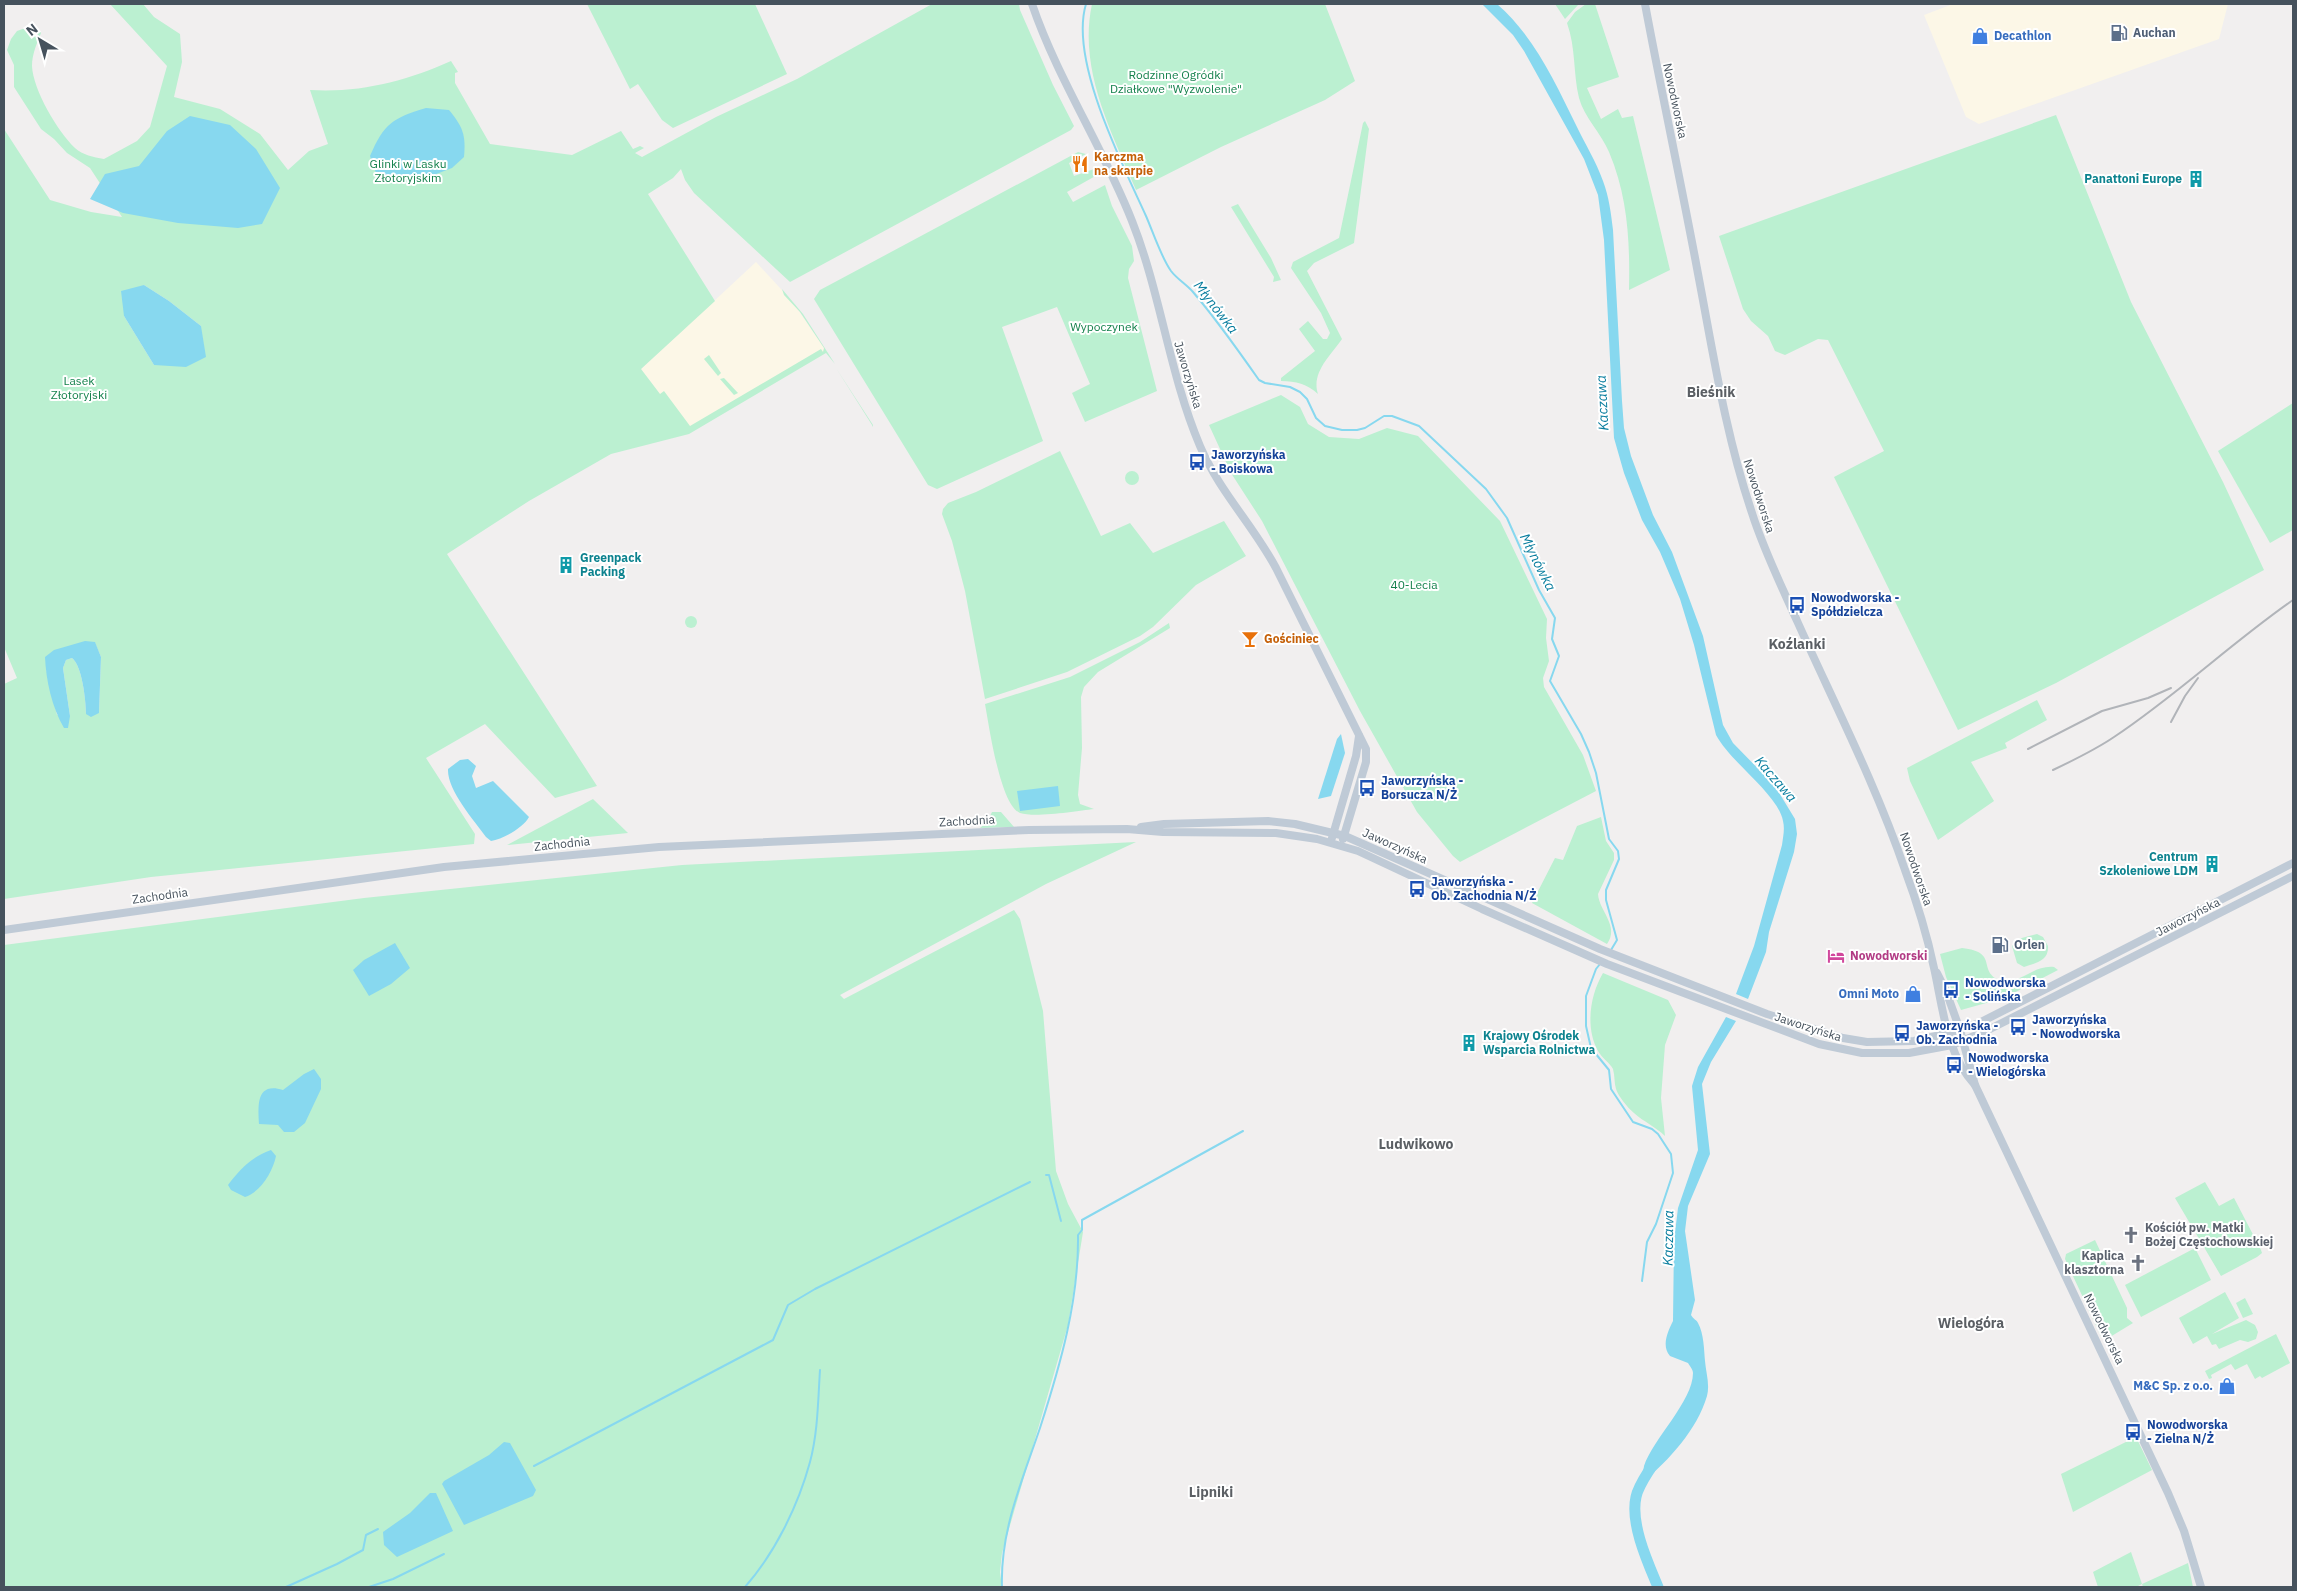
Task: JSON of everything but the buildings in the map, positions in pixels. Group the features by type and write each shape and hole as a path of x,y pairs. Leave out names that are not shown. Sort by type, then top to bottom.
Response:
{"main road":[{"name":"Jaworzyńska","path":"1032,4 1057,66 1102,154 1132,221 1148,269 1176,376 1201,448 1226,494 1266,550 1276,568 1366,749 1366,762 1341,845"},
{"name":"Nowodworska","path":"1645,4 1690,228 1717,379 1738,467 1752,515 1777,576 1872,784 1889,827 1918,906 1935,969 1938,993 1952,1045 1967,1076 1975,1085"},
{"path":"1330,842 1356,756 1360,735"},
{"name":"Zachodnia","path":"1127,829 1164,824 1268,821 1295,824 1334,833"},
{"name":"Zachodnia","path":"4,930 444,867 592,852 742,842 1003,831 1127,829 1163,832 1276,833 1330,842"},
{"name":"Jaworzyńska","path":"1334,833 1345,836 1600,950 1821,1032 1867,1042 1914,1041 1949,1034 1984,1020 2293,863"},
{"name":"Jaworzyńska","path":"1330,842 1341,845 1607,964 1819,1044 1862,1053 1909,1053 1963,1042 2293,876"},
{"name":"Nowodworska","path":"1935,969 1946,991 1960,1030 1975,1085 2168,1493 2184,1531 2201,1587"}],"shaded area":[{"path":"1953,4 2228,4 2219,39 1979,124 1966,117 1924,15"},
{"path":"756,262 792,301 827,352 689,433 641,369"}],"green space":[{"path":"110,4 143,4 154,17 180,34 182,62 174,97 220,109 260,134 288,170 309,151 328,144 310,90 347,90 383,84 400,80 451,61 458,72 455,73 455,83 490,144 572,155 621,131 633,149 640,146 644,148 635,153 642,157 716,117 797,79 932,4 1019,4 1053,85 1074,126 1071,130 790,282 694,193 685,180 681,169 673,178 648,194 715,301 641,369 660,394 664,391 690,426 821,349 823,352 824,348 800,312 784,295 782,289 803,314 835,364 826,353 689,434 611,454 529,501 447,554 597,786 555,798 485,724 426,758 475,834 474,844 151,877 4,899 4,684 17,678 4,647 4,129 50,200 91,212 122,217 90,168 67,153 41,129 14,87 14,65 7,50 11,39 17,31 28,27 37,28 41,33 32,62 33,76 48,110 61,132 75,148 85,154 104,159 137,141 150,127 167,66","holes":["144,285 169,301 201,326 154,365 124,316","95,643 101,657 99,713 86,714 81,675 72,658 66,660 63,668 70,716 57,715 46,668"]},
{"path":"587,4 755,4 787,74 673,128 662,120 638,84 630,89"},
{"name":"Rodzinne Ogródki Działkowe \"Wyzwolenie\"","path":"1092,4 1325,4 1355,81 1325,100 1221,147 1136,190 1107,122 1093,76 1089,52"},
{"path":"1555,4 1579,4 1565,19"},
{"path":"1586,4 1595,4 1619,77 1587,88 1601,119 1618,109 1622,118 1633,116 1670,270 1629,290 1628,237 1624,203 1609,152 1581,105 1572,42 1567,23 1575,12"},
{"path":"2056,115 2131,302 2223,482 2264,570 2056,683 1958,730 1834,477 1884,451 1828,340 1818,339 1785,355 1775,351 1768,336 1751,321 1743,309 1719,236"},
{"path":"1365,121 1369,129 1354,243 1314,263 1307,271 1342,339 1319,372 1317,379 1318,394 1301,384 1281,381 1281,378 1315,351 1299,329 1308,321 1323,339 1327,339 1330,333 1321,313 1291,268 1293,262 1339,238 1363,123"},
{"name":"Wypoczynek","path":"1078,152 1086,154 1069,163 1074,176 1097,168 1099,174 1067,192 1073,202 1105,185 1112,206 1132,246 1134,261 1129,269 1128,278 1157,391 1085,422 1072,393 1090,384 1057,307 1002,327 1043,441 937,489 928,485 814,299 820,290"},
{"path":"1238,204 1271,258 1281,280 1273,282 1274,277 1231,207"},
{"path":"709,355 721,373 718,376 704,359"},
{"path":"836,368 873,425 873,427 872,425"},
{"path":"724,378 738,393 734,395 720,379"},
{"name":"40-Lecia","path":"1281,395 1300,407 1308,424 1329,437 1359,439 1387,428 1418,436 1500,521 1547,619 1546,638 1549,661 1543,678 1544,687 1583,755 1596,791 1460,862 1417,812 1360,711 1262,521 1231,473 1209,425"},
{"path":"2293,403 2293,530 2270,543 2218,451"},
{"path":"1060,451 1101,536 1130,523 1153,553 1224,521 1246,556 1196,585 1153,627 1140,636 1067,672 985,699 965,591 952,541 942,514 943,509 948,503 976,492"},
{"path":"1132,471 1137,473 1139,478 1137,483 1132,485 1127,483 1125,478 1127,473"},
{"path":"691,616 697,622 691,628 685,622"},
{"path":"1169,623 1170,628 1098,672 1084,687 1081,697 1082,748 1078,795 1080,804 1094,809 1046,814 1020,813 1013,807 1001,781 985,704 1070,677 1140,642"},
{"path":"2037,700 2047,720 2005,743 2007,748 1971,762 1994,801 1938,840 1910,781 1907,768"},
{"path":"593,799 628,833 507,845"},
{"path":"992,812 1001,812 1014,827 980,828 987,822"},
{"path":"1601,817 1606,841 1614,853 1614,860 1598,894 1610,925 1611,931 1607,944 1532,903 1555,858 1563,860 1577,826"},
{"path":"1136,842 1046,884 840,995 844,999 1014,910 1020,919 1043,1011 1056,1171 1068,1204 1083,1232 1068,1325 1002,1553 1000,1572 1002,1587 4,1587 4,945 364,898 682,865"},
{"path":"2037,934 2043,937 2048,946 2048,951 2041,961 2024,967 2017,963 2012,946 2018,939"},
{"path":"1962,948 1981,953 1990,972 2001,981 2015,980 2047,967 2054,967 2058,970 2004,998 1961,1010 1946,977 1940,954"},
{"path":"1603,973 1668,1000 1676,1015 1665,1045 1661,1098 1665,1136 1638,1116 1624,1102 1616,1089 1613,1069 1600,1054 1594,1042 1590,1022 1592,1001"},
{"path":"2205,1182 2219,1206 2234,1198 2262,1253 2221,1276 2175,1198"},
{"path":"2095,1240 2127,1308 2127,1318 2133,1323 2110,1337 2102,1338 2065,1259 2066,1254"},
{"path":"2195,1248 2211,1280 2141,1317 2125,1285"},
{"path":"2225,1292 2239,1318 2212,1334 2246,1320 2255,1325 2258,1332 2256,1339 2248,1342 2240,1340 2219,1349 2216,1344 2212,1345 2207,1336 2193,1344 2179,1318"},
{"path":"2245,1298 2253,1314 2243,1318 2236,1303"},
{"path":"2276,1334 2290,1363 2262,1378 2260,1376 2255,1379 2247,1364 2235,1370 2231,1364 2211,1375 2212,1378 2209,1379 2205,1371"},
{"path":"2136,1437 2152,1470 2073,1512 2061,1474"},
{"path":"2131,1552 2142,1584 2136,1587 2098,1587 2093,1572"},
{"path":"2188,1563 2193,1587 2143,1587 2142,1584"}],"water":[{"path":"1482,4 1497,4 1522,30 1533,45 1552,76 1594,160 1605,187 1611,211 1613,230 1624,428 1631,456 1653,515 1672,552 1703,636 1723,725 1733,743 1775,786 1795,819 1797,834 1794,852 1769,932 1766,952 1748,999 1736,994 1754,946 1782,845 1783,821 1773,800 1723,746 1716,735 1694,645 1680,599 1660,552 1642,520 1624,473 1614,438 1604,240 1598,195 1584,159 1524,51 1513,35"},
{"path":"426,108 449,110 454,116 464,137 464,157 452,168 431,176 388,181 377,176 370,156 385,129 397,119"},
{"path":"190,116 230,125 256,149 280,188 262,224 238,228 178,223 123,213 90,199 105,174 139,166 167,131"},
{"path":"144,285 169,301 201,326 206,357 186,367 154,365 124,316 121,291"},
{"path":"85,641 95,642 101,657 99,713 91,717 86,714 81,675 72,658 66,660 63,668 70,716 68,728 64,728 50,694 45,657 54,650"},
{"path":"1341,734 1345,753 1331,796 1318,799 1337,739"},
{"path":"468,759 476,766 472,776 476,788 493,781 529,817 522,825 501,838 491,841 486,837 468,814 452,786 448,769 460,760"},
{"path":"1058,786 1060,806 1020,811 1017,791"},
{"path":"395,943 410,968 391,984 369,996 353,970 364,960"},
{"path":"1726,1017 1736,1021 1711,1062 1702,1084 1710,1154 1688,1206 1685,1231 1695,1300 1691,1315 1700,1327 1703,1337 1708,1392 1696,1421 1681,1444 1643,1482 1644,1466 1649,1455 1680,1408 1691,1384 1693,1372 1688,1363 1670,1356 1666,1348 1666,1338 1673,1321 1674,1241 1678,1208 1698,1150 1692,1086 1698,1067"},
{"path":"314,1069 321,1079 321,1089 305,1123 294,1132 284,1132 278,1125 259,1124 259,1103 263,1092 274,1088 283,1090"},
{"path":"271,1150 276,1156 274,1162 269,1174 256,1191 245,1197 231,1190 228,1185 242,1169 258,1156"},
{"path":"504,1442 510,1443 536,1490 533,1496 464,1525 442,1484 444,1481 489,1455"},
{"path":"430,1493 436,1493 453,1531 397,1557 384,1545 383,1532 410,1513"}],"waterway":[{"name":"Młynówka","path":"1086,4 1083,27 1085,53 1091,82 1112,140 1161,252 1171,271 1202,303 1259,380 1265,383 1290,387 1300,392 1307,399 1316,418 1325,426 1342,430 1357,430 1365,428 1384,416 1392,416 1419,426 1486,489 1507,518 1539,590 1555,618 1552,639 1559,656 1550,681 1581,734 1589,752 1596,773 1609,839 1618,851 1619,859 1606,890 1606,900 1617,940 1611,950"},
{"name":"Młynówka","path":"1600,964 1596,969 1586,996 1586,1026 1591,1048 1609,1070 1611,1089 1633,1122 1652,1129 1658,1134 1671,1154 1673,1173 1656,1224 1647,1242 1642,1281"},
{"path":"1002,1587 1002,1566 1008,1526 1040,1428 1067,1333 1075,1284 1078,1235 1082,1230 1082,1220 1243,1131"},
{"path":"1046,1175 1049,1175 1061,1221"},
{"path":"534,1466 773,1340 788,1305 815,1289 1030,1182"},
{"path":"745,1587 776,1544 792,1512 805,1479 815,1439 820,1370"},
{"name":"Kaczawa","path":"1650,1469 1637,1493 1635,1508 1641,1543 1658,1587"},
{"path":"286,1587 363,1550 366,1535 378,1529"},
{"path":"369,1587 393,1579 444,1554"}],"railway":[{"path":"2053,770 2077,759 2137,721 2293,600"},
{"path":"2171,722 2185,696 2198,678"},
{"path":"2028,749 2102,711 2148,698 2171,688"}],"place":[{"name":"Auchan","path":"2119,33"},
{"name":"Decathlon","path":"1980,36"},
{"name":"Karczma na skarpie","path":"1080,164"},
{"name":"Panattoni Europe","path":"2196,179"},
{"name":"Jaworzyńska - Boiskowa","path":"1197,462"},
{"name":"Greenpack Packing","path":"566,565"},
{"name":"Nowodworska - Spółdzielcza","path":"1797,605"},
{"name":"Gościniec","path":"1250,639"},
{"name":"Jaworzyńska - Borsucza N/Ż","path":"1367,788"},
{"name":"Centrum Szkoleniowe LDM","path":"2212,864"},
{"name":"Jaworzyńska - Ob. Zachodnia N/Ż","path":"1417,889"},
{"name":"Orlen","path":"2000,945"},
{"name":"Nowodworski","path":"1836,956"},
{"name":"Nowodworska - Solińska","path":"1951,990"},
{"name":"Omni Moto","path":"1913,994"},
{"name":"Jaworzyńska - Nowodworska","path":"2018,1027"},
{"name":"Jaworzyńska - Ob. Zachodnia","path":"1902,1033"},
{"name":"Krajowy Ośrodek Wsparcia Rolnictwa","path":"1469,1043"},
{"name":"Nowodworska - Wielogórska","path":"1954,1065"},
{"name":"Kościół pw. Matki Bożej Częstochowskiej","path":"2131,1235"},
{"name":"Kaplica klasztorna","path":"2138,1263"},
{"name":"M&C Sp. z o.o.","path":"2227,1386"},
{"name":"Nowodworska - Zielna N/Ż","path":"2133,1432"}],"district":[{"name":"Bieśnik","path":"1711,392"},
{"name":"Koźlanki","path":"1797,644"},
{"name":"Ludwikowo","path":"1416,1144"},
{"name":"Wielogóra","path":"1971,1323"},
{"name":"Lipniki","path":"1211,1492"}],"park label":[{"name":"Glinki w Lasku Złotoryjskim","path":"408,171"},
{"name":"Lasek Złotoryjski","path":"79,388"}]}
